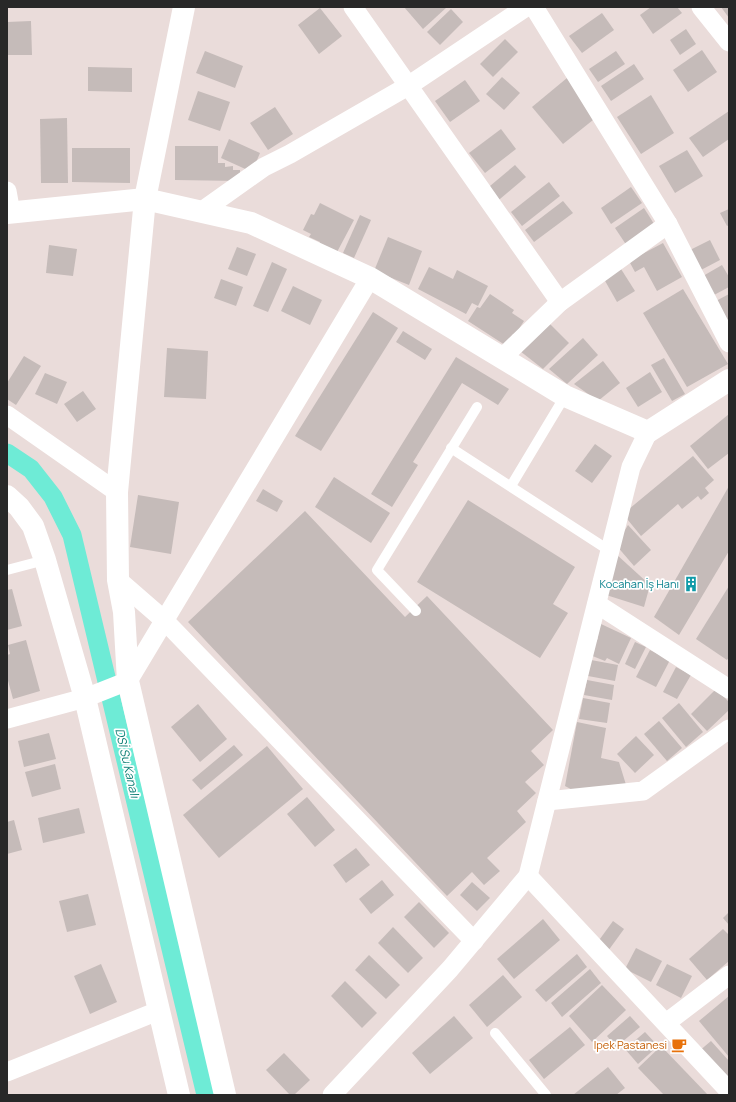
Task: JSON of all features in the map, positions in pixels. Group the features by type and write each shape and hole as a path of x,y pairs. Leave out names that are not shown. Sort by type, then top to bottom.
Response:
{"street":[{"path":"184,7 145,199 117,492 118,580 124,612 128,681 225,1095"},
{"path":"202,211 264,167 290,154 408,86 526,7"},
{"path":"534,7 668,224 729,343"},
{"path":"701,7 729,42"},
{"path":"360,10 408,86 560,302"},
{"path":"7,191 9,213 145,199 251,222 370,278 565,396 648,432"},
{"path":"502,358 560,302 668,224"},
{"path":"7,719 85,698 128,681 370,278"},
{"path":"332,1095 450,969 528,876 631,467 648,432 729,380"},
{"path":"7,415 117,492"},
{"path":"7,496 19,506 33,526 45,560 85,698 179,1095"},
{"path":"118,580 164,620 474,941"},
{"path":"597,604 729,689"},
{"path":"547,801 643,791 729,729"},
{"path":"528,876 729,1091"},
{"path":"666,1023 729,975"},
{"path":"7,1072 158,1011"}],"lane":[{"path":"511,486 565,396"},
{"path":"416,611 377,570 477,407"},
{"path":"451,448 610,551"},
{"path":"7,570 45,560"},
{"path":"495,1033 544,1095"}],"building":[{"path":"404,7 447,7 423,29"},
{"path":"651,7 677,7 682,13 653,34 640,15"},
{"path":"721,7 729,7 729,18"},
{"path":"320,8 342,36 319,54 298,25"},
{"path":"451,9 463,22 440,45 427,32"},
{"path":"602,13 614,30 582,53 569,36"},
{"path":"31,21 32,55 7,55 7,22"},
{"path":"686,29 696,44 680,55 670,40"},
{"path":"505,39 518,52 493,77 480,64"},
{"path":"702,50 717,72 688,92 673,70"},
{"path":"205,51 243,66 235,88 196,73"},
{"path":"616,51 625,64 598,82 589,69"},
{"path":"634,64 644,79 611,101 601,86"},
{"path":"88,67 132,68 132,92 88,91"},
{"path":"502,77 520,93 504,110 486,94"},
{"path":"567,78 598,116 563,144 532,107"},
{"path":"465,80 480,101 450,122 435,101"},
{"path":"198,91 230,102 220,131 188,120"},
{"path":"651,95 674,133 641,154 617,117"},
{"path":"275,107 293,134 268,150 250,123"},
{"path":"729,111 729,139 703,157 689,138"},
{"path":"67,118 68,183 41,183 40,119"},
{"path":"501,129 516,149 485,173 469,153"},
{"path":"229,139 260,153 252,172 221,158"},
{"path":"175,146 218,146 218,163 225,163 225,167 233,166 233,170 240,170 240,181 175,180"},
{"path":"72,148 130,148 130,183 72,182"},
{"path":"687,150 703,176 675,193 659,166"},
{"path":"515,165 526,177 494,204 484,191"},
{"path":"549,182 560,196 522,226 511,212"},
{"path":"631,187 642,203 611,224 601,208"},
{"path":"563,201 573,213 534,242 525,230"},
{"path":"320,203 354,220 336,254 318,246 320,242 309,237 311,234 303,230 311,214 314,215"},
{"path":"644,208 656,227 627,246 615,228"},
{"path":"729,209 729,225 727,226 720,213"},
{"path":"360,215 371,220 354,258 343,253"},
{"path":"388,237 422,251 409,285 374,271"},
{"path":"710,240 720,260 701,270 690,250"},
{"path":"663,243 682,277 657,291 644,267 635,272 629,261"},
{"path":"49,245 77,249 73,276 46,273"},
{"path":"237,247 256,254 247,276 228,269"},
{"path":"272,262 287,269 268,312 253,306"},
{"path":"722,265 729,277 729,287 714,295 703,276"},
{"path":"429,267 453,279 457,270 488,286 478,306 472,303 466,314 418,289"},
{"path":"621,269 635,291 617,302 604,279"},
{"path":"221,279 243,287 236,306 214,298"},
{"path":"293,286 322,300 310,325 281,311"},
{"path":"683,289 728,364 687,387 643,313"},
{"path":"490,294 514,310 512,313 524,321 515,335 513,334 505,345 468,321 477,307 480,308"},
{"path":"729,294 729,326 716,301"},
{"path":"373,312 398,328 321,451 295,436"},
{"path":"549,323 569,343 543,369 520,351"},
{"path":"403,331 432,349 425,360 396,342"},
{"path":"583,338 598,355 567,384 549,369"},
{"path":"167,348 208,351 206,399 164,397"},
{"path":"24,356 41,366 16,405 7,399 7,383"},
{"path":"456,357 509,389 498,405 462,383 413,462 418,465 392,507 371,494"},
{"path":"664,358 685,394 672,401 651,365"},
{"path":"603,361 620,383 598,401 574,384"},
{"path":"650,372 662,392 638,407 626,388"},
{"path":"45,373 67,382 57,404 35,394"},
{"path":"83,391 96,409 77,422 64,404"},
{"path":"729,414 729,453 708,469 690,446"},
{"path":"595,444 612,456 592,483 575,471"},
{"path":"693,456 714,480 705,488 709,493 701,500 698,496 682,509 678,504 641,536 623,514"},
{"path":"334,477 390,513 371,543 315,507"},
{"name":"Kocahan İş Hanı","path":"729,486 729,551 679,635 654,617"},
{"path":"263,489 283,501 277,512 256,501"},
{"path":"138,495 179,502 171,554 130,547"},
{"path":"468,500 575,567 553,604 568,613 540,658 417,582"},
{"path":"305,511 405,617 427,596 553,730 531,751 544,765 525,782 536,793 517,811 526,822 487,858 500,871 484,885 472,872 447,896 188,622"},
{"path":"628,525 651,550 634,566 616,545"},
{"path":"616,554 650,585 644,607 603,594"},
{"path":"729,586 729,657 727,660 696,639"},
{"path":"12,589 22,626 7,630 7,590"},
{"path":"601,624 631,638 619,664 607,658 605,661 590,655 598,638 595,636"},
{"path":"26,640 40,691 13,699 7,677 7,655 10,654 8,645"},
{"path":"635,642 646,647 635,669 625,664"},
{"path":"650,650 670,660 656,687 636,677"},
{"path":"591,660 618,665 615,681 588,676"},
{"path":"676,667 691,675 677,699 663,692"},
{"path":"587,680 614,685 612,700 584,695"},
{"path":"716,689 729,702 729,710 707,731 691,714"},
{"path":"583,698 610,703 607,723 579,719"},
{"path":"679,703 703,732 686,747 662,718"},
{"path":"198,704 227,739 200,762 171,727"},
{"path":"659,721 682,748 667,761 644,734"},
{"path":"577,722 606,728 601,758 619,762 627,788 582,795 565,786"},
{"path":"49,733 56,759 24,767 18,741"},
{"path":"636,736 654,755 635,773 617,754"},
{"path":"234,745 243,755 201,790 192,780"},
{"path":"267,746 303,789 219,858 183,815"},
{"path":"55,764 61,789 32,797 25,772"},
{"path":"307,797 335,830 315,847 287,814"},
{"path":"79,808 85,833 43,843 38,818"},
{"path":"14,820 22,850 7,854 7,822"},
{"path":"356,848 370,865 346,883 333,865"},
{"path":"382,880 394,895 371,914 359,899"},
{"path":"472,882 490,898 477,911 460,895"},
{"path":"88,894 96,925 67,932 59,901"},
{"path":"419,902 449,933 434,948 404,917"},
{"path":"729,912 729,925 723,918"},
{"path":"543,919 560,940 514,979 497,959"},
{"path":"613,921 624,929 608,951 597,943"},
{"path":"393,927 423,958 408,973 378,943"},
{"path":"723,929 729,935 729,961 707,980 689,959"},
{"path":"636,948 662,961 651,982 625,969"},
{"path":"577,954 587,967 546,1002 535,990"},
{"path":"369,955 400,985 386,999 355,970"},
{"path":"101,964 117,1002 90,1014 74,976"},
{"path":"667,964 692,976 681,998 656,985"},
{"path":"590,969 601,983 562,1017 551,1003"},
{"path":"503,975 522,997 487,1027 469,1005"},
{"path":"345,981 377,1013 362,1028 331,996"},
{"path":"602,985 626,1010 592,1042 569,1016"},
{"path":"729,996 729,1057 699,1021"},
{"path":"454,1016 473,1038 430,1074 412,1053"},
{"path":"630,1016 640,1027 616,1047 607,1036"},
{"path":"570,1027 585,1045 544,1079 529,1060"},
{"path":"645,1032 658,1046 638,1064 625,1049"},
{"path":"711,1041 729,1061 729,1088 698,1052"},
{"path":"661,1046 708,1095 664,1095 638,1068"},
{"path":"284,1053 310,1080 294,1095 290,1095 266,1070"},
{"path":"608,1067 625,1088 616,1095 573,1095"}],"waterway":[{"name":"DSİ Su Kanalı","path":"7,453 31,469 53,497 72,535 206,1095"}],"place":[{"name":"Kocahan İş Hanı","path":"691,584"},
{"name":"Ipek Pastanesi","path":"679,1045"}]}
